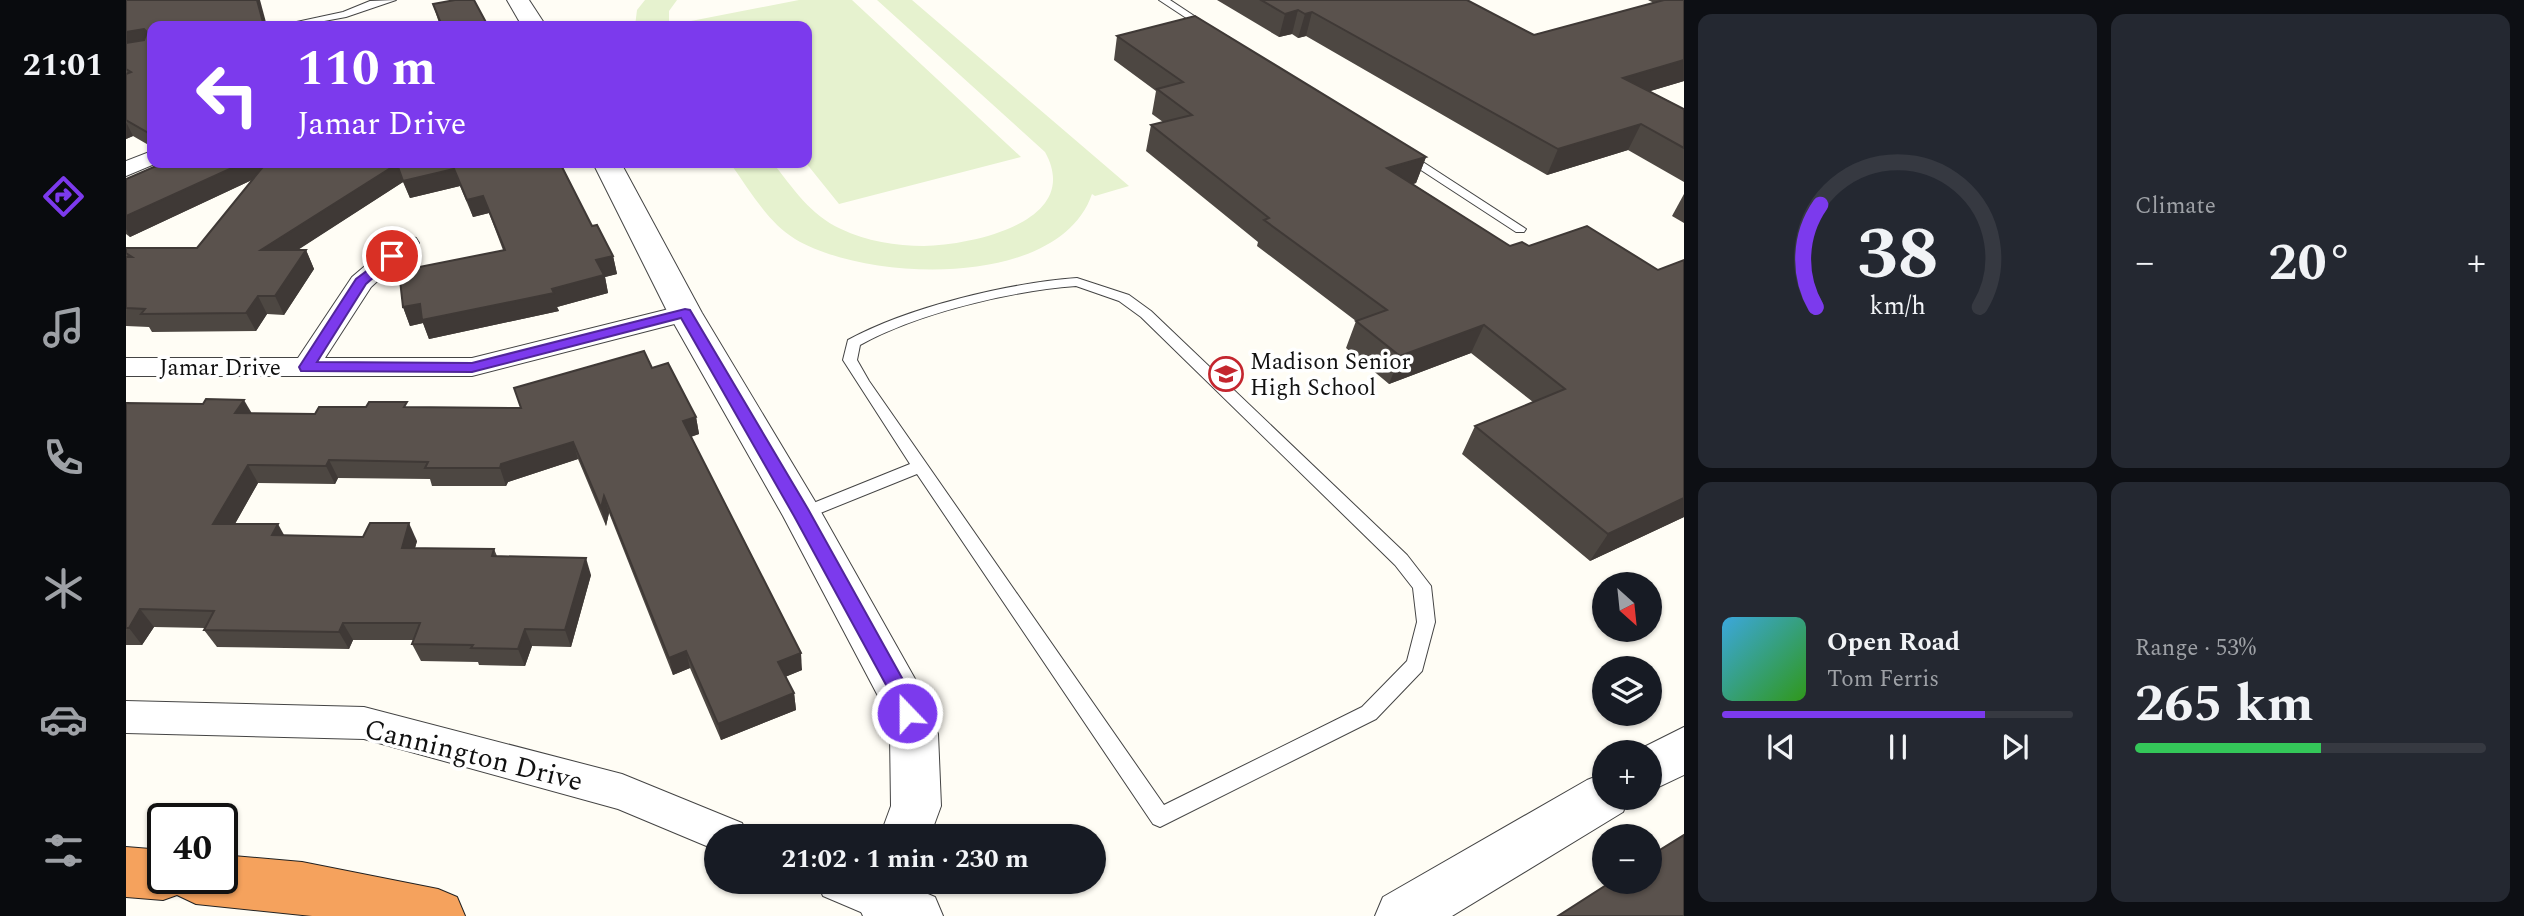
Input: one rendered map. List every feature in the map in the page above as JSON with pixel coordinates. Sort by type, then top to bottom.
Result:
[{"type":"highway","points":[[126,872],[147,874]]},
{"type":"highway","points":[[238,882],[302,888],[438,916]]},
{"type":"street","points":[[519,0],[531,21]]},
{"type":"street","points":[[126,169],[147,159]]},
{"type":"street","points":[[610,168],[685,313],[802,514],[900,693],[914,734],[916,806],[909,824]]},
{"type":"street","points":[[306,367],[361,282],[407,243]]},
{"type":"street","name":"Jamar Drive","points":[[126,367],[472,368],[685,313]]},
{"type":"street","name":"Cannington Drive","points":[[126,718],[364,723],[622,792],[704,826]]},
{"type":"street","points":[[1662,762],[1684,749]]},
{"type":"street","points":[[1402,916],[1592,804]]},
{"type":"lane","points":[[352,0],[356,11]]},
{"type":"lane","points":[[308,21],[391,0]]},
{"type":"lane","points":[[1164,0],[1220,36]]},
{"type":"lane","points":[[1392,147],[1520,229]]},
{"type":"lane","points":[[1077,282],[1125,298],[1146,314],[1401,560],[1422,586],[1426,622],[1415,665],[1369,713],[1160,817],[922,466],[863,383],[850,359],[853,343],[875,330],[1011,289],[1040,284],[1077,282]]},
{"type":"lane","points":[[802,514],[922,466]]},
{"type":"green space","points":[[645,0],[677,0],[669,11],[669,21],[636,21],[637,10]]},
{"type":"green space","points":[[799,0],[852,0],[1021,157],[839,204],[810,168],[812,21],[691,21]]},
{"type":"green space","points":[[877,0],[912,0],[1129,186],[1095,196],[1092,194],[1073,225],[1042,248],[1003,262],[958,269],[912,269],[867,264],[827,253],[795,239],[776,224],[734,168],[777,168],[820,216],[861,237],[903,245],[944,245],[993,234],[1017,225],[1036,212],[1049,196],[1053,176],[1045,152]]},
{"type":"building","points":[[126,0],[257,0],[263,21],[147,21],[147,32],[144,29],[126,32]]},
{"type":"building","points":[[474,0],[485,21],[440,21],[433,4]]},
{"type":"building","points":[[1261,0],[1467,0],[1534,35],[1664,0],[1684,0],[1684,60],[1623,78],[1684,109],[1684,148],[1641,124],[1558,149],[1312,12],[1305,14],[1298,10],[1285,14]]},
{"type":"building","points":[[1195,16],[1426,157],[1387,168],[1510,246],[1522,242],[1529,246],[1587,226],[1658,270],[1684,260],[1684,498],[1608,534],[1475,426],[1565,389],[1484,325],[1400,356],[1356,321],[1387,310],[1264,220],[1269,218],[1151,125],[1192,115],[1157,89],[1183,82],[1117,36]]},
{"type":"building","points":[[147,32],[147,132],[126,120],[126,74],[131,72],[126,69],[126,43],[144,40]]},
{"type":"building","points":[[151,168],[232,168],[126,216],[126,179]]},
{"type":"building","points":[[262,168],[391,168],[261,250],[306,250],[275,296],[258,296],[246,313],[141,314],[145,309],[126,308],[126,257],[132,257],[126,253],[126,248],[197,248]]},
{"type":"building","points":[[398,168],[563,168],[592,226],[597,225],[613,256],[596,260],[604,275],[552,289],[554,293],[422,320],[420,304],[403,307],[399,271],[505,250],[483,196],[467,200],[454,169],[403,181]]},
{"type":"building","points":[[644,351],[652,368],[668,363],[696,417],[683,421],[801,653],[778,662],[794,693],[718,724],[686,651],[669,658],[604,496],[601,508],[573,442],[501,464],[500,468],[425,468],[428,462],[329,460],[326,466],[248,465],[213,524],[278,524],[272,535],[363,537],[370,523],[409,523],[402,548],[494,549],[492,556],[586,558],[565,630],[525,629],[518,649],[412,644],[420,623],[343,623],[339,632],[204,630],[214,611],[140,609],[129,628],[126,628],[126,403],[203,404],[206,399],[244,400],[235,413],[315,414],[319,407],[366,407],[369,402],[407,402],[404,407],[521,408],[514,388]]},
{"type":"building","points":[[1684,835],[1684,916],[1558,916],[1592,894],[1662,894],[1662,849]]},
{"type":"place","name":"Madison Senior High School","points":[[1226,374]]},
{"type":"route","points":[[392,256],[361,282],[306,367],[472,368],[685,313],[802,514],[900,693],[907,713]]}]
